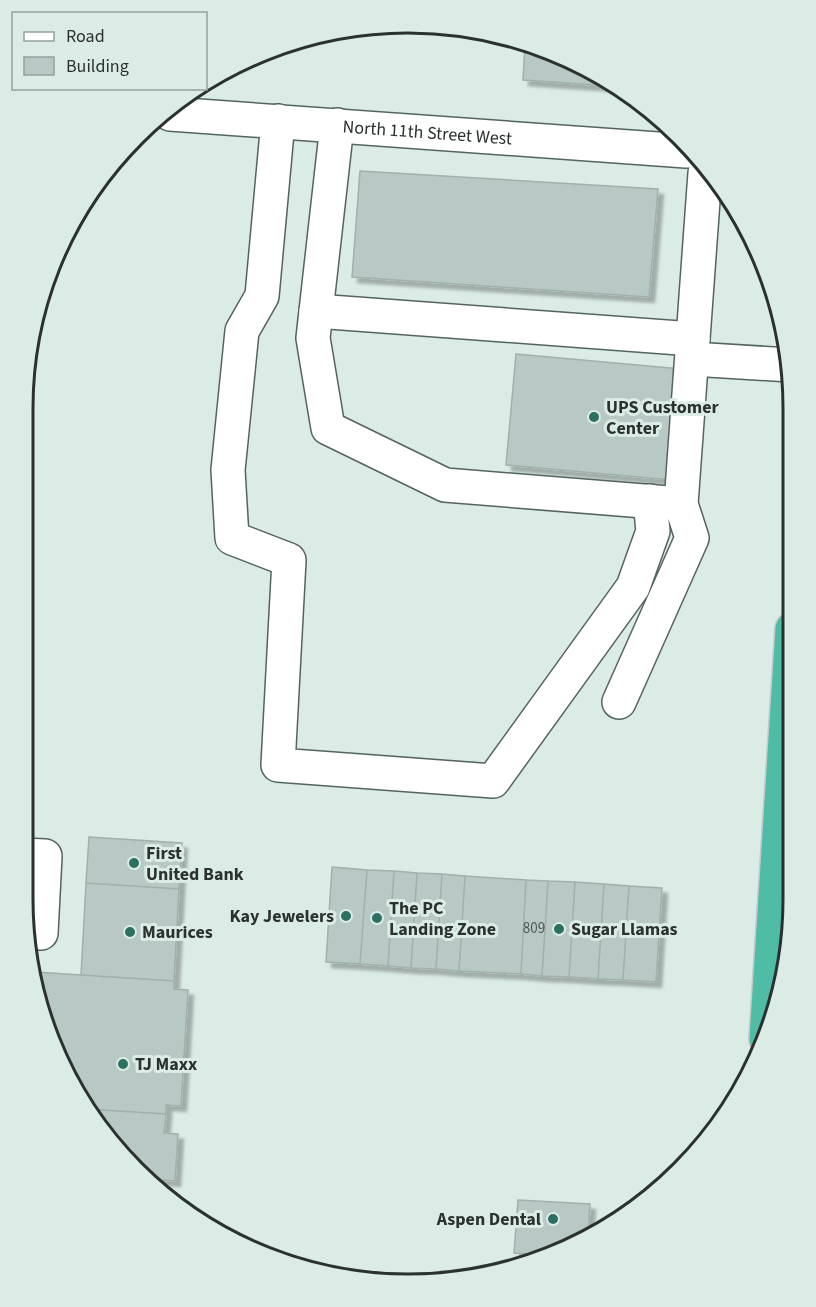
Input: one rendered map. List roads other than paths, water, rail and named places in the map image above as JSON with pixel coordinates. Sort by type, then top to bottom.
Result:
[{"type":"highway","points":[[768,1002],[783,771]]},
{"type":"street","name":"North 11th Street West","points":[[175,114],[680,151]]},
{"type":"street","points":[[278,121],[262,296],[242,331],[228,470],[232,538],[289,560],[278,765],[493,781],[633,587],[653,531],[666,503],[692,349],[705,178]]},
{"type":"street","points":[[337,125],[313,338],[328,428],[445,485],[666,503],[692,538],[619,702]]},
{"type":"street","points":[[316,311],[692,349],[780,363]]},
{"type":"street","points":[[33,855],[45,856],[41,933],[35,933]]},
{"type":"place","name":"UPS Customer Center","points":[[594,417]]},
{"type":"place","name":"First United Bank","points":[[134,863]]},
{"type":"place","name":"Kay Jewelers","points":[[346,916]]},
{"type":"place","name":"The PC Landing Zone","points":[[377,918]]},
{"type":"place","name":"Sugar Llamas","points":[[559,929]]},
{"type":"place","name":"Maurices","points":[[130,932]]},
{"type":"place","name":"TJ Maxx","points":[[123,1064]]},
{"type":"place","name":"Aspen Dental","points":[[553,1219]]}]
